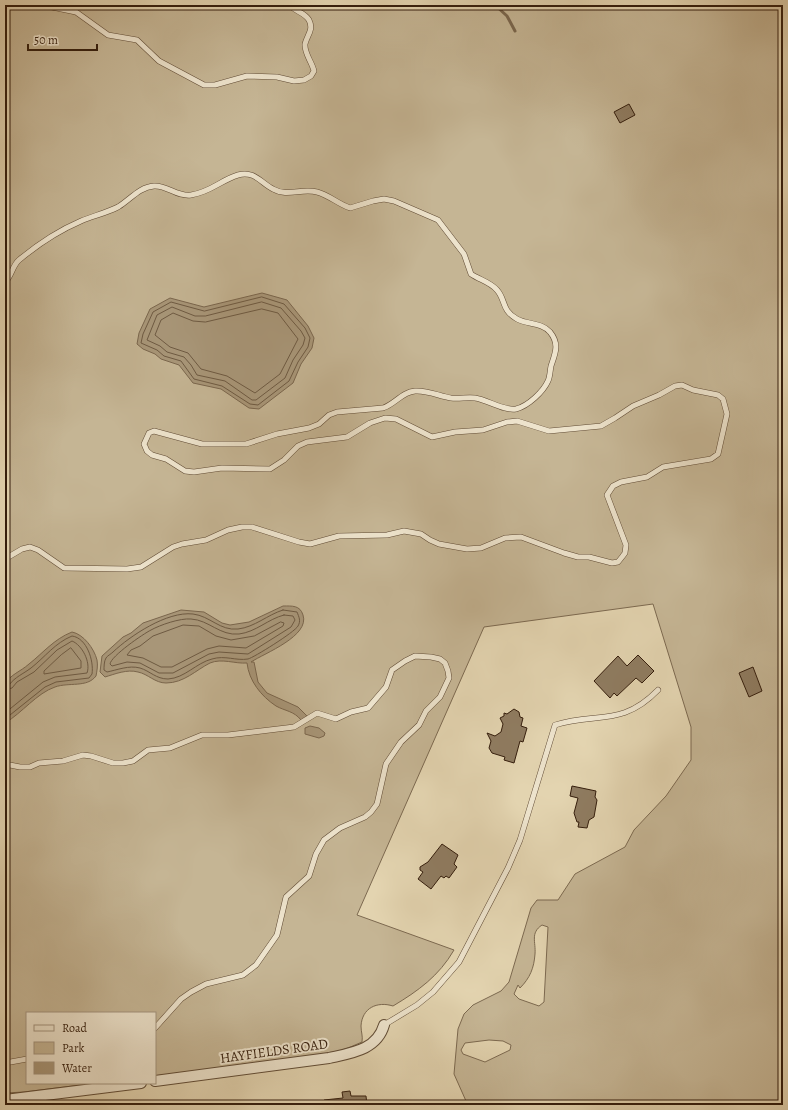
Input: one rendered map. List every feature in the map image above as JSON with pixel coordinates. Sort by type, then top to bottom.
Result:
[{"type":"street","name":"HAYFIELDS ROAD","points":[[156,1081],[329,1058],[350,1053],[372,1044],[378,1039],[384,1026]]},
{"type":"street","points":[[5,1100],[133,1084]]},
{"type":"lane","points":[[42,5],[76,12],[108,35],[137,40],[158,60],[191,80],[204,85],[215,85],[247,76],[277,77],[294,81],[304,80],[311,76],[314,70],[305,43],[312,28],[310,21],[307,17],[289,5]]},
{"type":"lane","points":[[5,282],[8,280],[14,265],[34,249],[66,228],[117,207],[146,187],[159,186],[186,196],[214,189],[238,175],[247,174],[255,176],[280,193],[317,192],[350,208],[373,200],[384,199],[433,217],[438,220],[464,254],[471,274],[491,284],[498,291],[503,305],[510,314],[519,320],[540,325],[550,332],[556,343],[557,351],[548,381],[539,394],[528,403],[517,409],[508,409],[474,398],[450,398],[415,391],[407,393],[391,405],[383,408],[337,412],[328,415],[319,424],[310,428],[277,434],[246,444],[202,444],[164,433],[154,431],[149,433],[144,444],[146,451],[152,455],[176,464],[185,471],[194,472],[222,468],[270,469],[284,460],[298,446],[307,442],[347,437],[370,423],[385,418],[396,419],[432,438],[455,432],[483,430],[507,422],[517,421],[549,431],[596,427],[616,418],[633,406],[659,395],[675,386],[682,386],[693,390],[718,395],[723,399],[727,414],[718,454],[711,458],[663,467],[647,477],[621,482],[609,489],[607,495],[626,545],[625,553],[618,562],[612,563],[589,557],[578,557],[521,538],[505,538],[482,548],[467,549],[439,544],[421,534],[404,531],[387,535],[339,536],[310,544],[252,527],[242,527],[228,530],[197,542],[182,544],[147,564],[134,568],[64,568],[38,550],[30,547],[22,549],[5,559]]},
{"type":"lane","points":[[5,764],[20,768],[30,767],[39,763],[63,761],[84,755],[113,763],[123,763],[133,760],[148,750],[170,748],[202,734],[228,735],[294,727],[317,713],[336,719],[351,712],[368,708],[386,687],[392,670],[405,660],[415,656],[423,656],[440,659],[445,664],[449,678],[445,689],[426,711],[419,725],[401,742],[386,764],[377,804],[365,817],[340,828],[324,840],[316,854],[309,876],[286,897],[277,935],[256,965],[243,975],[206,984],[181,999],[156,1027]]},
{"type":"lane","points":[[384,1026],[417,1005],[433,992],[459,962],[511,861],[520,840],[555,725],[569,720],[605,718],[629,712],[648,700],[658,690]]},
{"type":"lane","points":[[5,1063],[26,1059]]},
{"type":"green space","points":[[5,5],[783,5],[783,1105],[470,1105],[466,1101],[454,1074],[458,1029],[464,1014],[473,1005],[501,991],[509,982],[531,908],[537,900],[558,900],[575,874],[625,847],[634,830],[666,796],[691,760],[691,727],[653,604],[484,627],[357,915],[454,950],[442,968],[411,995],[393,1006],[381,1004],[367,1010],[361,1026],[362,1042],[329,1054],[156,1076],[156,1012],[26,1012],[26,1084],[89,1084],[5,1093]],"holes":[[[542,925],[548,927],[544,1002],[539,1006],[519,999],[514,994],[518,985],[520,988],[526,980],[534,964],[534,938],[536,931]],[[489,1040],[503,1041],[511,1045],[510,1050],[485,1062],[463,1054],[461,1050],[465,1043]]]},
{"type":"water","points":[[262,293],[287,300],[308,326],[314,338],[312,348],[301,364],[293,383],[259,409],[249,408],[221,389],[193,383],[179,365],[161,359],[137,344],[139,333],[150,309],[170,298],[204,307]]},
{"type":"water","points":[[283,606],[290,606],[300,609],[303,615],[303,623],[300,630],[285,643],[251,662],[254,662],[258,682],[267,693],[298,707],[307,716],[301,720],[292,713],[276,706],[265,698],[253,682],[247,663],[219,661],[210,663],[184,679],[166,683],[158,682],[142,673],[134,671],[121,672],[105,677],[100,672],[102,656],[123,637],[131,633],[143,623],[181,610],[204,612],[222,623],[230,625],[249,622]]},
{"type":"water","points":[[72,632],[76,633],[88,642],[96,655],[96,676],[88,682],[55,687],[48,690],[5,723],[5,684],[7,681],[13,675],[26,667],[54,642]]},
{"type":"water","points":[[310,726],[319,728],[325,733],[324,736],[319,738],[305,734],[305,728]]},
{"type":"building","points":[[629,104],[635,115],[620,123],[614,112]]},
{"type":"building","points":[[638,655],[654,671],[642,683],[636,678],[617,696],[614,693],[610,698],[594,681],[618,656],[627,666]]},
{"type":"building","points":[[753,667],[762,691],[749,697],[739,673]]},
{"type":"building","points":[[514,709],[519,712],[520,717],[523,718],[521,726],[527,728],[523,742],[520,741],[514,763],[504,760],[505,757],[492,753],[489,748],[491,741],[487,733],[495,736],[501,732],[503,724],[500,718],[504,716],[504,713],[507,714]]},
{"type":"building","points":[[572,786],[596,791],[595,797],[597,800],[594,817],[589,820],[587,828],[578,827],[579,822],[577,822],[574,813],[578,798],[570,796]]},
{"type":"building","points":[[442,844],[458,855],[454,864],[457,867],[449,878],[446,876],[444,878],[441,876],[431,889],[418,879],[423,872],[420,870],[420,867],[428,862]]},
{"type":"building","points":[[350,1091],[351,1096],[366,1096],[367,1105],[324,1105],[324,1100],[343,1098],[342,1092]]},
{"type":"waterway","points":[[495,5],[507,16],[515,31]]}]
